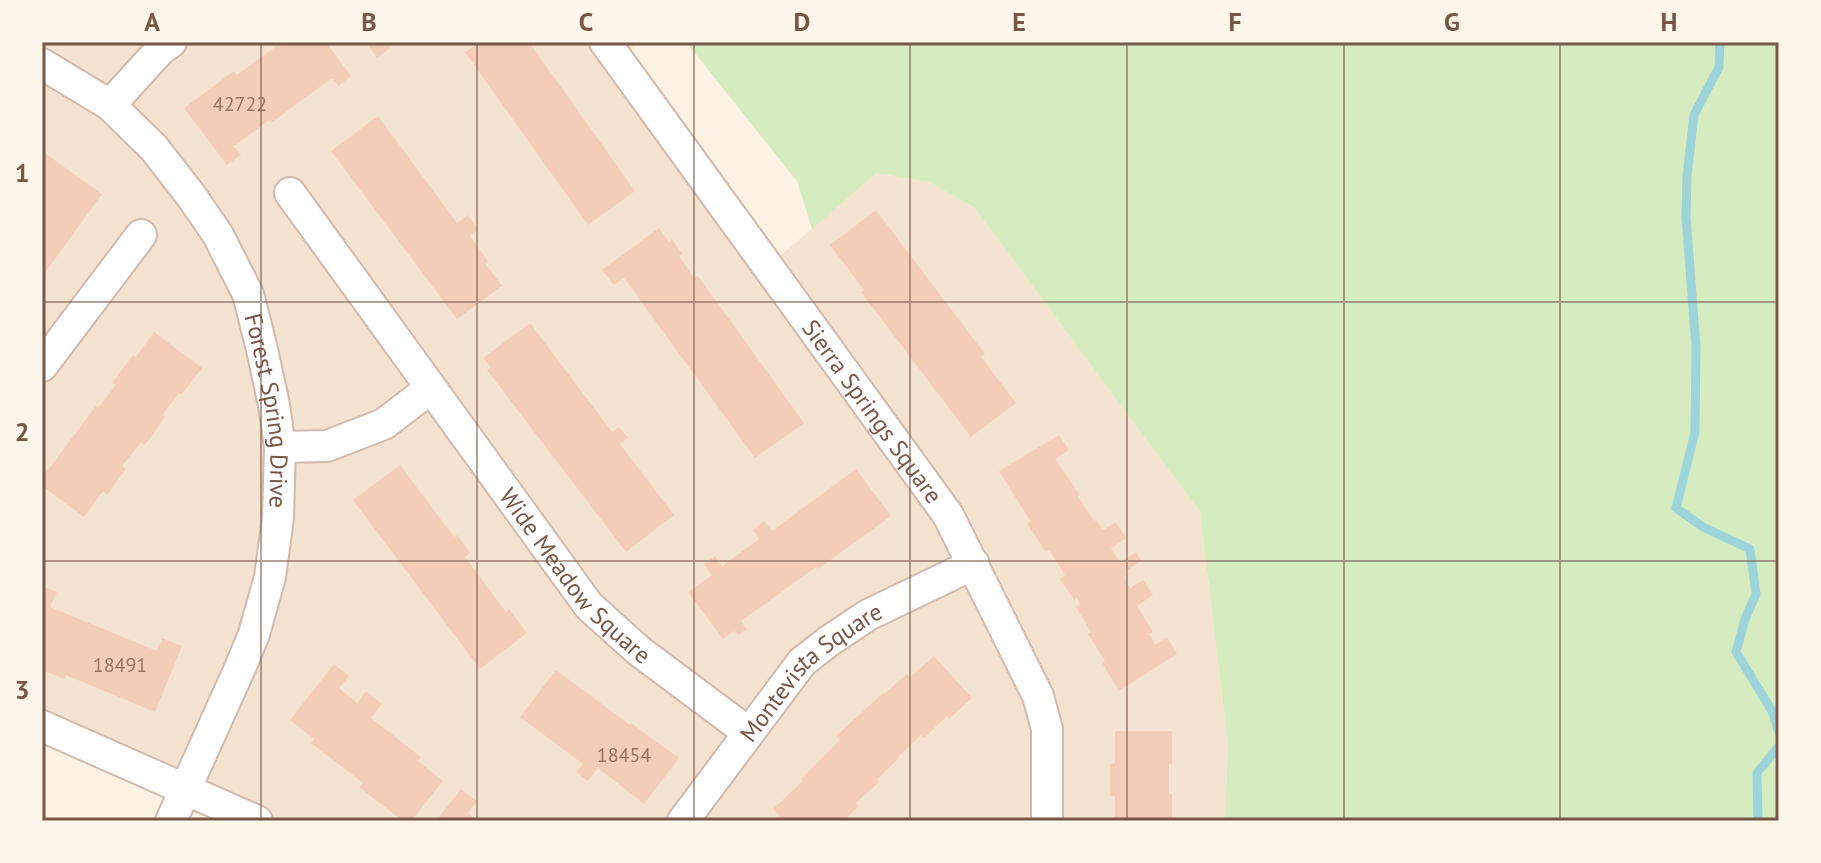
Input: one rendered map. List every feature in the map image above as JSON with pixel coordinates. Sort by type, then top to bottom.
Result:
[{"type":"street","points":[[110,105],[171,42]]},
{"type":"street","name":"Sierra Springs Square","points":[[605,42],[948,515],[1038,696],[1047,729],[1047,821]]},
{"type":"street","name":"Forest Spring Drive","points":[[42,64],[110,105],[154,148],[218,235],[248,294],[274,405],[280,447],[278,518],[270,577],[254,634],[171,821]]},
{"type":"street","name":"Wide Meadow Square","points":[[290,193],[589,606],[639,651],[749,733]]},
{"type":"street","points":[[42,366],[141,235]]},
{"type":"street","points":[[280,447],[327,446],[384,424],[431,388]]},
{"type":"street","name":"Montevista Square","points":[[683,821],[802,662],[868,615],[974,564]]},
{"type":"street","points":[[42,726],[257,821]]},
{"type":"shaded area","points":[[42,42],[638,42],[618,59],[765,269],[876,173],[929,182],[974,207],[1200,512],[1228,744],[1225,821],[257,821],[42,725]]},
{"type":"green space","points":[[686,42],[1779,42],[1779,821],[1225,821],[1228,744],[1200,512],[974,207],[929,182],[876,173],[812,229],[797,181]]},
{"type":"building","points":[[282,42],[326,42],[351,76],[338,86],[332,78],[271,123],[269,120],[234,146],[241,155],[227,165],[184,108],[234,71],[237,75]]},
{"type":"building","points":[[366,42],[385,42],[390,48],[377,58]]},
{"type":"building","points":[[480,42],[529,42],[635,191],[588,225],[465,52]]},
{"type":"building","points":[[378,116],[457,223],[468,215],[478,229],[470,236],[502,286],[457,319],[331,151]]},
{"type":"building","points":[[42,151],[102,194],[42,277],[43,177]]},
{"type":"building","points":[[876,210],[985,354],[981,357],[1016,403],[971,437],[861,292],[864,290],[830,245]]},
{"type":"building","points":[[659,228],[669,242],[672,239],[694,278],[698,276],[804,423],[755,458],[624,278],[614,285],[602,270]]},
{"type":"building","points":[[530,323],[612,432],[619,427],[628,438],[620,444],[674,515],[626,552],[487,370],[491,367],[483,358]]},
{"type":"building","points":[[154,332],[202,368],[162,415],[165,417],[145,445],[141,442],[122,466],[126,469],[107,495],[103,491],[84,517],[42,486],[42,478],[96,406],[98,408],[116,385],[112,383],[133,355],[136,357]]},
{"type":"building","points":[[1059,435],[1069,450],[1055,459],[1094,521],[1103,530],[1116,522],[1126,538],[1111,548],[1120,562],[1136,552],[1141,561],[1126,571],[1128,575],[1124,577],[1130,588],[1143,580],[1153,595],[1137,606],[1153,632],[1149,634],[1155,645],[1167,637],[1177,654],[1119,691],[1088,634],[1091,632],[1076,607],[1080,604],[1077,598],[1074,600],[1060,579],[1065,575],[1027,523],[1031,522],[999,471]]},
{"type":"building","points":[[400,465],[454,537],[457,535],[470,553],[465,557],[506,612],[509,609],[527,633],[480,669],[353,500]]},
{"type":"building","points":[[856,469],[891,516],[741,621],[747,629],[738,635],[734,631],[723,639],[688,592],[712,575],[704,564],[715,556],[722,566],[759,539],[753,530],[764,521],[772,531]]},
{"type":"building","points":[[42,586],[57,592],[50,607],[157,651],[162,638],[182,646],[155,712],[66,675],[64,679],[42,670]]},
{"type":"building","points":[[934,656],[972,698],[924,738],[921,735],[877,779],[879,782],[856,803],[859,806],[843,821],[784,821],[773,809],[840,740],[836,736],[883,693],[907,674],[910,677]]},
{"type":"building","points":[[334,664],[349,676],[339,688],[357,703],[366,691],[382,704],[371,718],[421,757],[418,761],[443,781],[411,821],[403,821],[359,787],[363,783],[311,743],[314,739],[290,720]]},
{"type":"building","points":[[556,670],[679,758],[644,804],[598,768],[588,781],[576,772],[583,764],[520,717]]},
{"type":"building","points":[[1115,731],[1172,731],[1169,794],[1172,794],[1172,821],[1115,821],[1115,796],[1110,796],[1110,764],[1115,763]]},
{"type":"building","points":[[461,789],[477,801],[468,813],[479,821],[436,821]]},
{"type":"waterway","points":[[1720,42],[1719,67],[1694,115],[1687,176],[1686,217],[1696,347],[1695,432],[1676,508],[1703,527],[1750,549],[1756,594],[1736,652],[1772,711],[1779,733]]},
{"type":"waterway","points":[[1758,821],[1757,773],[1779,746]]}]
